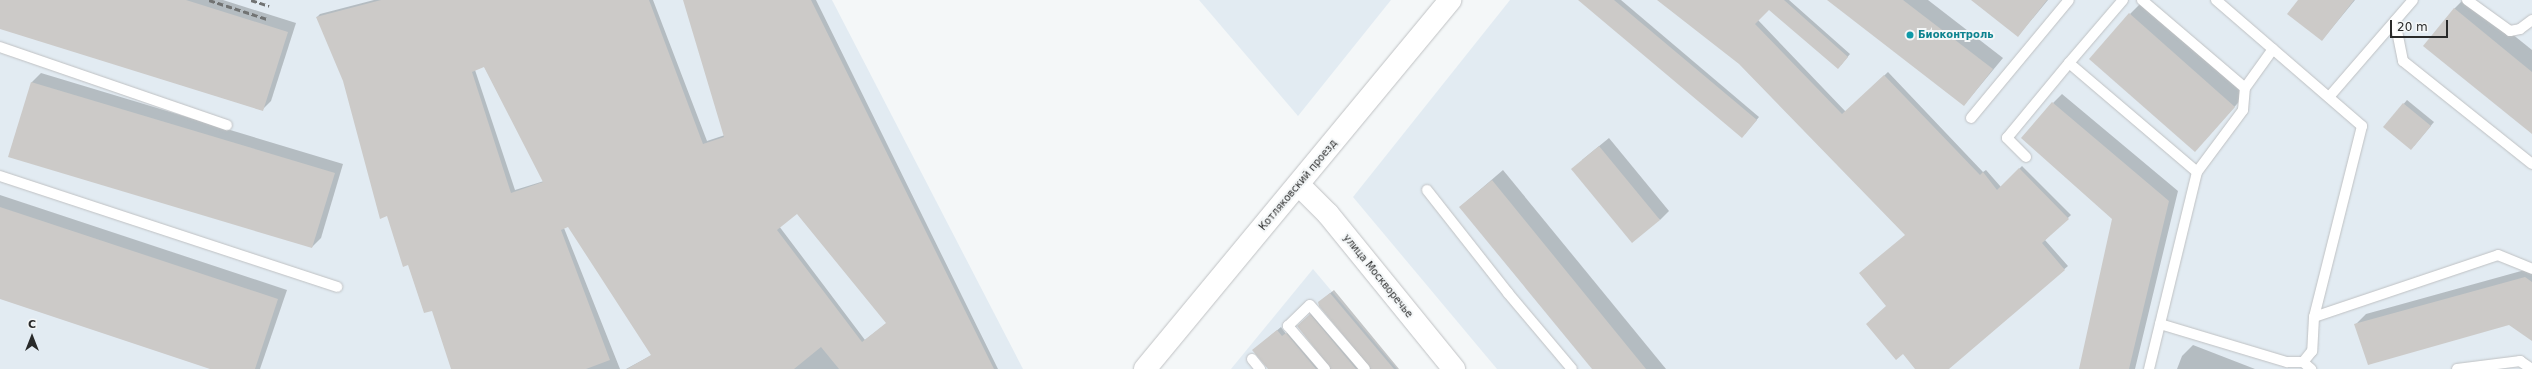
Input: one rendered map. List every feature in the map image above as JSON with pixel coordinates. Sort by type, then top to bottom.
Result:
[{"type":"main road","name":"Котляковский проезд","points":[[1145,369],[1299,185],[1450,0]]},
{"type":"main road","name":"улица Москворечье","points":[[1299,185],[1328,214],[1454,369]]},
{"type":"lane","points":[[1971,118],[2069,0]]},
{"type":"lane","points":[[2026,157],[2007,138],[2123,0]]},
{"type":"lane","points":[[2142,0],[2245,88]]},
{"type":"lane","points":[[2216,0],[2362,126],[2314,317],[2312,351],[2302,362]]},
{"type":"lane","points":[[2329,97],[2413,0]]},
{"type":"lane","points":[[2467,0],[2510,31],[2520,29],[2532,20]]},
{"type":"lane","points":[[2395,21],[2403,61],[2532,164]]},
{"type":"lane","points":[[0,47],[227,125]]},
{"type":"lane","points":[[2149,369],[2197,172],[2243,110],[2245,88],[2272,49]]},
{"type":"lane","points":[[2069,63],[2197,172]]},
{"type":"lane","points":[[0,176],[337,288]]},
{"type":"lane","points":[[1427,190],[1572,369]]},
{"type":"lane","points":[[2314,317],[2498,255],[2532,268]]},
{"type":"lane","points":[[1325,369],[1288,326],[1310,305],[1365,369]]},
{"type":"lane","points":[[2160,324],[2287,362],[2302,362],[2311,369]]},
{"type":"lane","points":[[1252,359],[1260,369]]},
{"type":"lane","points":[[2457,369],[2520,361],[2532,369]]},
{"type":"shaded area","points":[[0,0],[832,0],[1023,369],[0,369]]},
{"type":"shaded area","points":[[1199,0],[1391,0],[1298,116]]},
{"type":"shaded area","points":[[1510,0],[2532,0],[2532,369],[1497,369],[1353,197]]},
{"type":"shaded area","points":[[1313,269],[1397,369],[1231,369]]},
{"type":"building","points":[[0,0],[186,0],[288,32],[263,111],[0,29]]},
{"type":"building","points":[[381,0],[649,0],[703,144],[724,137],[683,0],[811,0],[994,369],[839,369],[821,347],[794,369],[627,369],[651,355],[568,227],[561,230],[610,360],[586,369],[451,369],[432,311],[424,313],[408,265],[403,267],[387,216],[380,219],[343,81],[316,17]],"holes":[[[484,67],[543,182],[511,193],[472,72]],[[797,214],[886,323],[862,342],[777,230]]]},
{"type":"building","points":[[1578,0],[1614,0],[1757,120],[1742,138]]},
{"type":"building","points":[[1657,0],[1784,0],[1848,57],[1838,69],[1769,10],[1755,24],[1842,114],[1884,75],[1980,175],[1983,172],[1997,190],[2019,168],[2069,219],[2042,243],[2065,270],[1949,369],[1915,369],[1903,354],[1896,360],[1866,324],[1886,306],[1859,273],[1905,235],[1739,64]]},
{"type":"building","name":"Биоконтроль","points":[[1827,0],[1903,0],[1993,69],[1964,106]]},
{"type":"building","name":"Биоконтроль","points":[[1971,0],[2047,0],[2018,37]]},
{"type":"building","points":[[2298,0],[2354,0],[2322,41],[2287,14]]},
{"type":"building","points":[[2454,8],[2532,72],[2532,134],[2423,46]]},
{"type":"building","points":[[2129,13],[2235,107],[2195,152],[2089,59]]},
{"type":"building","points":[[31,82],[335,173],[312,248],[8,157]]},
{"type":"building","points":[[2052,102],[2169,201],[2129,369],[2079,369],[2112,219],[2021,138]]},
{"type":"building","points":[[2403,103],[2431,126],[2411,150],[2383,127]]},
{"type":"building","points":[[1599,146],[1660,220],[1632,243],[1571,169]]},
{"type":"building","points":[[1492,180],[1646,369],[1592,369],[1459,207]]},
{"type":"building","points":[[0,207],[278,299],[255,369],[210,369],[0,299]]},
{"type":"building","points":[[2525,277],[2532,282],[2532,341],[2509,325],[2368,365],[2354,324]]},
{"type":"building","points":[[1330,293],[1394,369],[1371,369],[1319,306],[1318,302]]},
{"type":"building","points":[[1310,314],[1356,369],[1331,369],[1297,326]]},
{"type":"building","points":[[1277,330],[1282,336],[1286,333],[1316,369],[1268,369],[1252,350]]},
{"type":"railway","points":[[209,0],[267,19]]},
{"type":"railway","points":[[251,0],[269,6]]},
{"type":"place","name":"Биоконтроль","points":[[1910,35]]}]
